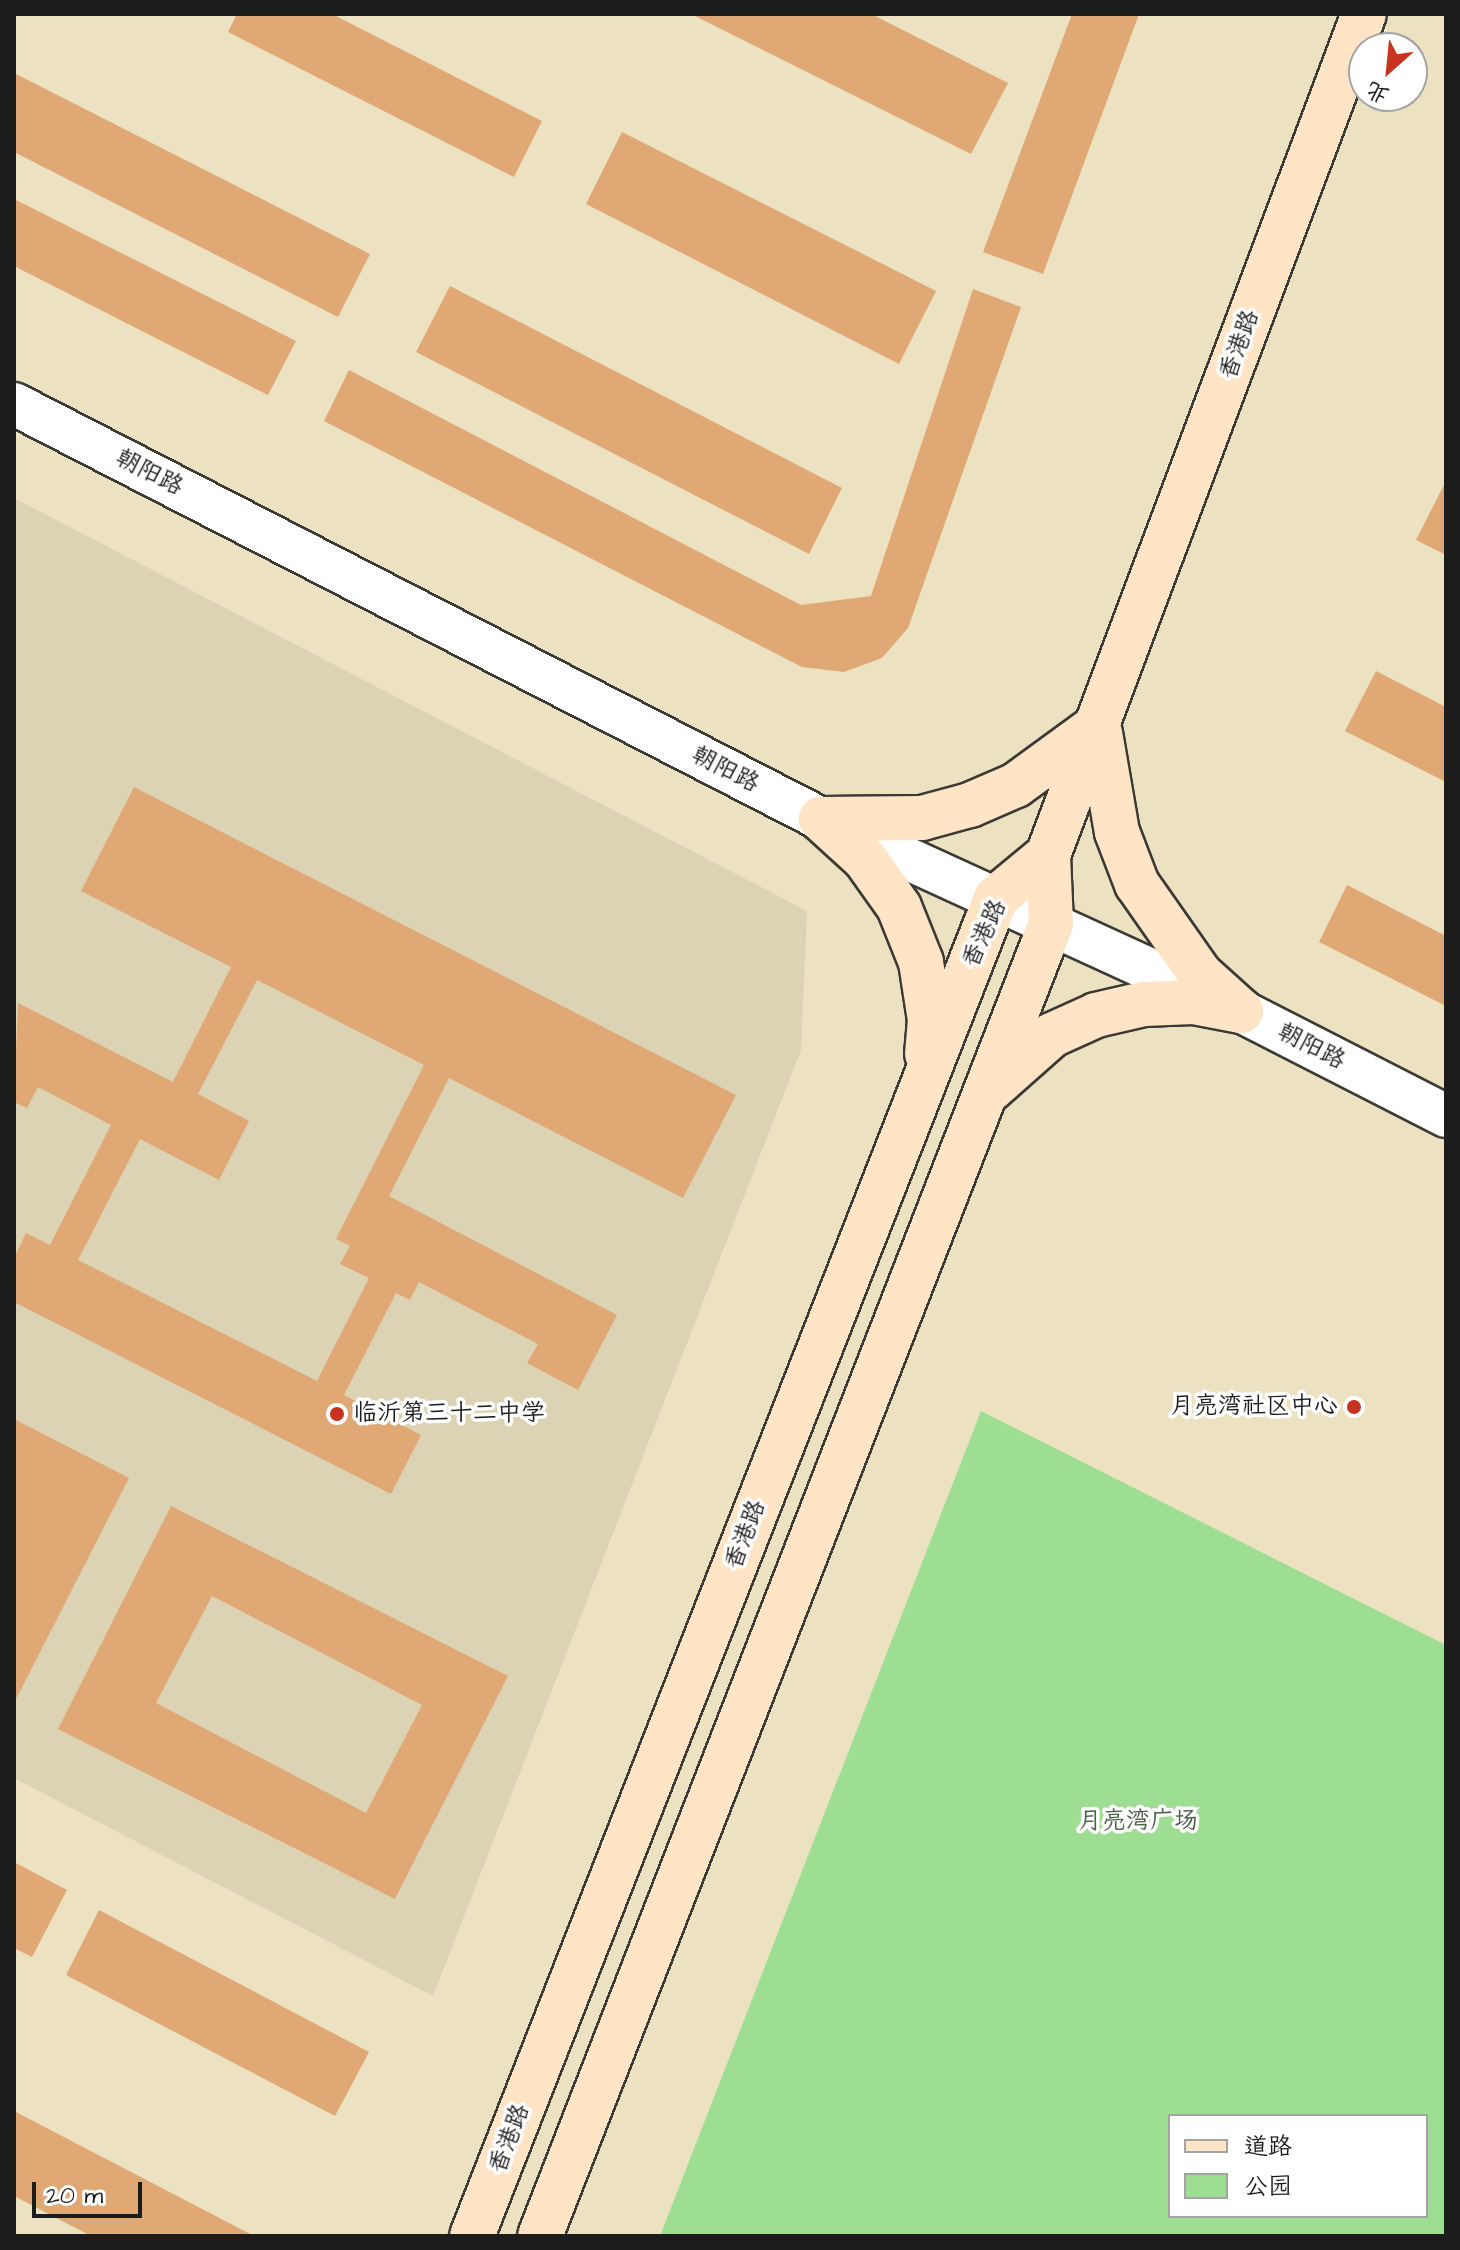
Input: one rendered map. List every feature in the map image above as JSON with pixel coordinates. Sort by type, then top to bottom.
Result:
[{"type":"main road","name":"香港路","points":[[540,2236],[1051,924],[1048,855],[1364,14]]},
{"type":"main road","points":[[821,819],[897,820],[970,805],[1016,785],[1099,724]]},
{"type":"main road","points":[[1099,724],[1103,779],[1137,884],[1200,974],[1241,1011]]},
{"type":"main road","points":[[821,819],[865,859],[899,907],[921,962],[930,1020],[925,1078]]},
{"type":"main road","name":"香港路","points":[[472,2236],[996,898],[1048,855]]},
{"type":"main road","points":[[980,1100],[1013,1064],[1052,1035],[1096,1015],[1144,1004],[1193,1002],[1241,1011]]},
{"type":"street","name":"朝阳路","points":[[14,404],[821,819],[1241,1011],[1446,1116]]},
{"type":"shaded area","name":"临沂第三十二中学","points":[[14,498],[807,911],[801,1050],[433,1996],[14,1778]]},
{"type":"green space","name":"月亮湾广场","points":[[981,1411],[1446,1645],[1446,2236],[660,2236]]},
{"type":"building","points":[[237,14],[332,14],[542,121],[514,177],[228,32]]},
{"type":"building","points":[[691,14],[871,14],[1008,83],[971,154]]},
{"type":"building","points":[[1072,14],[1139,14],[1043,274],[983,252]]},
{"type":"building","points":[[14,73],[370,254],[338,317],[14,152]]},
{"type":"building","points":[[622,132],[936,291],[899,364],[586,204]]},
{"type":"building","points":[[14,199],[296,341],[268,395],[14,266]]},
{"type":"building","points":[[450,286],[842,488],[809,554],[416,352]]},
{"type":"building","points":[[973,289],[1021,307],[908,628],[882,658],[844,672],[802,667],[324,421],[349,370],[801,605],[871,596]]},
{"type":"building","points":[[1446,481],[1446,555],[1416,540]]},
{"type":"building","points":[[1376,671],[1446,707],[1446,782],[1345,731]]},
{"type":"building","points":[[134,787],[736,1095],[683,1198],[449,1078],[389,1196],[617,1315],[578,1390],[527,1363],[538,1344],[419,1282],[410,1300],[396,1293],[344,1395],[421,1435],[391,1494],[14,1302],[14,1258],[26,1233],[50,1245],[111,1125],[38,1087],[27,1108],[14,1102],[18,1003],[173,1082],[231,967],[81,891]],"holes":[[[257,980],[424,1065],[336,1239],[350,1246],[340,1264],[369,1278],[317,1381],[78,1260],[140,1139],[219,1180],[249,1121],[198,1094]]]},
{"type":"building","points":[[1347,885],[1446,936],[1446,1006],[1319,942]]},
{"type":"building","points":[[14,1419],[129,1478],[14,1703]]},
{"type":"building","points":[[171,1506],[508,1676],[395,1899],[58,1729]],"holes":[[[212,1596],[422,1705],[366,1813],[156,1703]]]},
{"type":"building","points":[[14,1862],[67,1890],[32,1957],[14,1948]]},
{"type":"building","points":[[99,1910],[369,2052],[335,2116],[66,1975]]},
{"type":"building","points":[[14,2111],[254,2236],[91,2236],[14,2196]]},
{"type":"place","name":"月亮湾社区中心","points":[[1354,1407]]},
{"type":"place","name":"临沂第三十二中学","points":[[337,1414]]}]
